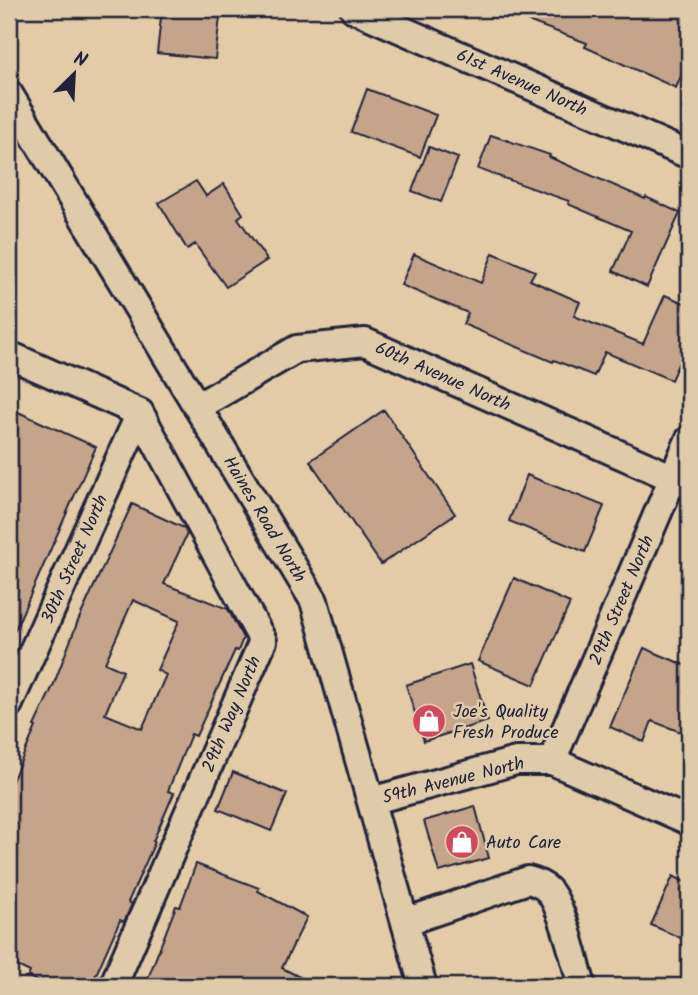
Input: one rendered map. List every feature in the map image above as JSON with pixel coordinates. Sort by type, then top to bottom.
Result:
[{"type":"street","name":"61st Avenue North","points":[[354,9],[689,155]]},
{"type":"street","name":"Haines Road North","points":[[9,94],[314,601],[423,986]]},
{"type":"street","name":"60th Avenue North","points":[[197,407],[297,349],[365,342],[681,481]]},
{"type":"street","points":[[9,355],[140,413]]},
{"type":"street","name":"30th Street North","points":[[9,704],[140,413]]},
{"type":"street","name":"29th Way North","points":[[113,986],[263,641],[140,413]]},
{"type":"street","name":"29th Street North","points":[[552,761],[681,481],[689,440]]},
{"type":"street","name":"59th Avenue North","points":[[371,800],[516,761],[552,761],[689,821]]},
{"type":"street","points":[[405,922],[528,880],[537,882],[549,892],[562,917],[582,986]]},
{"type":"building","points":[[162,9],[221,9],[215,59],[157,53]]},
{"type":"building","points":[[501,9],[689,9],[689,58],[676,88],[585,47],[587,43]]},
{"type":"building","points":[[367,89],[436,115],[420,157],[351,132]]},
{"type":"building","points":[[491,135],[550,155],[549,157],[680,213],[647,287],[613,271],[631,231],[568,204],[569,201],[478,169]]},
{"type":"building","points":[[429,147],[458,158],[441,202],[412,191]]},
{"type":"building","points":[[196,181],[206,196],[224,184],[243,214],[238,218],[267,260],[226,287],[195,244],[187,249],[159,203]]},
{"type":"building","points":[[493,253],[535,271],[530,280],[580,302],[574,316],[643,344],[665,295],[689,305],[689,367],[679,362],[671,380],[605,352],[594,376],[554,360],[553,362],[463,324],[468,313],[401,285],[414,254],[481,283]]},
{"type":"building","points":[[9,408],[96,447],[9,643]]},
{"type":"building","points":[[384,410],[455,514],[381,564],[310,461]]},
{"type":"building","points":[[527,475],[604,506],[585,552],[509,521]]},
{"type":"building","points":[[132,504],[184,528],[187,534],[164,584],[228,609],[243,638],[196,736],[191,734],[168,791],[174,793],[128,902],[132,904],[124,922],[120,920],[91,986],[49,986],[28,977],[30,972],[9,962],[9,788],[78,621]],"holes":[[[133,600],[179,621],[157,670],[166,675],[142,729],[105,714],[123,671],[105,663]]]},
{"type":"building","points":[[514,578],[570,603],[534,685],[478,661]]},
{"type":"building","points":[[644,648],[689,667],[689,735],[652,721],[644,742],[610,727]]},
{"type":"building","points":[[470,664],[488,721],[424,741],[406,685]]},
{"type":"building","points":[[233,772],[287,794],[271,831],[218,809]]},
{"type":"building","points":[[475,806],[489,858],[439,872],[424,821]]},
{"type":"building","points":[[196,864],[259,888],[258,891],[307,917],[282,968],[317,986],[145,986],[176,906],[180,907]]},
{"type":"building","points":[[673,876],[689,884],[689,926],[683,939],[651,925]]},
{"type":"place","name":"Joe's Quality Fresh Produce","points":[[429,721]]},
{"type":"place","name":"Auto Care","points":[[462,842]]}]
